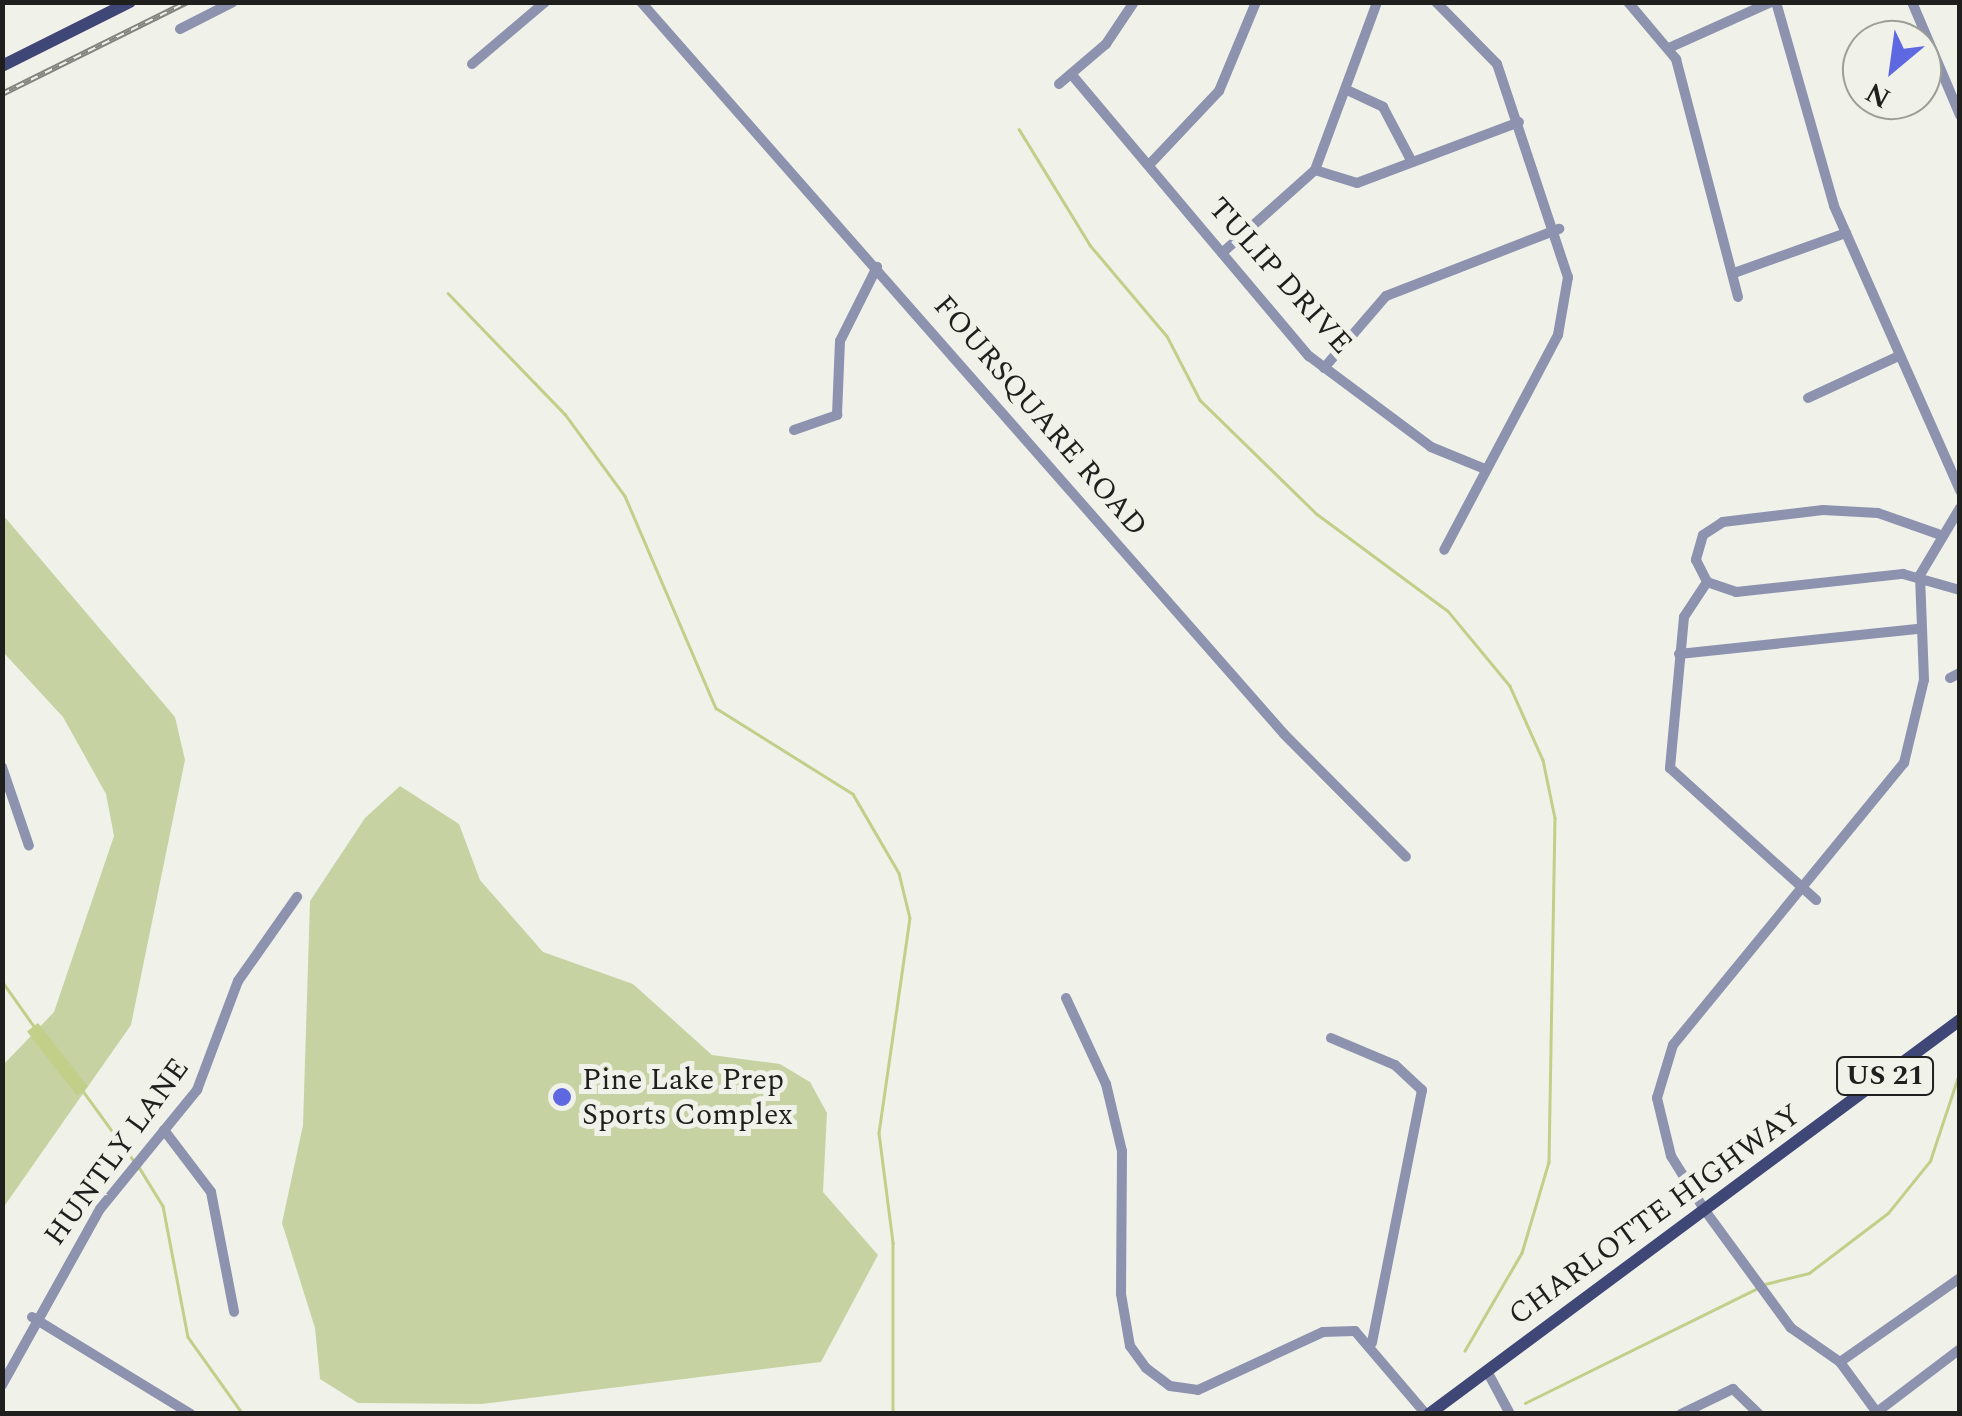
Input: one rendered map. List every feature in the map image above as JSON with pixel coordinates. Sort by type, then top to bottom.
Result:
[{"type":"main road","points":[[2,66],[130,2]]},
{"type":"main road","name":"CHARLOTTE HIGHWAY","points":[[1427,1414],[1960,1020]]},
{"type":"street","points":[[180,29],[233,2]]},
{"type":"street","points":[[472,64],[545,2]]},
{"type":"street","name":"FOURSQUARE ROAD","points":[[641,2],[1284,734],[1406,857]]},
{"type":"street","points":[[1059,84],[1072,75],[1134,2]]},
{"type":"street","points":[[1149,166],[1219,92],[1256,2]]},
{"type":"street","points":[[1222,253],[1315,170],[1377,2]]},
{"type":"street","points":[[1436,2],[1483,42],[1519,122],[1559,229],[1568,277],[1558,335],[1485,468],[1474,508],[1444,550]]},
{"type":"street","points":[[1628,2],[1670,47],[1738,297]]},
{"type":"street","points":[[1670,47],[1773,2],[1846,233],[1960,491]]},
{"type":"street","points":[[1912,2],[1960,115]]},
{"type":"street","name":"TULIP DRIVE","points":[[1072,75],[1324,368],[1431,448],[1485,468]]},
{"type":"street","points":[[1347,90],[1383,107],[1412,162]]},
{"type":"street","points":[[1315,170],[1357,183],[1519,122]]},
{"type":"street","points":[[1324,368],[1386,296],[1559,229]]},
{"type":"street","points":[[1734,273],[1846,233]]},
{"type":"street","points":[[794,430],[837,415],[840,341],[877,268]]},
{"type":"street","points":[[1808,398],[1898,356]]},
{"type":"street","points":[[1960,508],[1938,534],[1920,575],[1917,629],[1924,680],[1904,762],[1805,890],[1673,1045],[1661,1074],[1662,1132],[1704,1208],[1768,1296],[1812,1348],[1840,1362],[1878,1413],[1960,1349]]},
{"type":"street","points":[[1707,582],[1696,548],[1723,522],[1851,510],[1938,534]]},
{"type":"street","points":[[1707,582],[1736,592],[1920,575],[1960,590]]},
{"type":"street","points":[[1707,582],[1684,617],[1670,768],[1816,900]]},
{"type":"street","points":[[1679,654],[1917,629]]},
{"type":"street","points":[[2,768],[29,846]]},
{"type":"street","name":"HUNTLY LANE","points":[[2,1385],[32,1317],[114,1188],[210,1068],[256,946],[297,897]]},
{"type":"street","points":[[1066,998],[1106,1084],[1122,1151],[1121,1294],[1130,1346],[1146,1368],[1170,1386],[1198,1390],[1324,1332],[1355,1331],[1372,1343],[1427,1414]]},
{"type":"street","points":[[1332,1038],[1394,1065],[1422,1090],[1372,1343]]},
{"type":"street","points":[[164,1130],[211,1192],[234,1312]]},
{"type":"street","points":[[1840,1362],[1960,1278]]},
{"type":"street","points":[[32,1317],[191,1414]]},
{"type":"street","points":[[1487,1370],[1510,1414]]},
{"type":"street","points":[[1681,1414],[1699,1409],[1732,1389],[1759,1414]]},
{"type":"shaded area","points":[[3,515],[175,717],[185,760],[131,1025],[3,1208],[3,1065],[54,1012],[114,836],[106,794],[63,717],[3,652]]},
{"type":"shaded area","name":"Pine Lake Prep Sports Complex","points":[[400,786],[459,824],[480,880],[543,952],[633,984],[712,1055],[780,1064],[810,1082],[827,1113],[823,1192],[878,1255],[821,1362],[482,1404],[358,1403],[320,1379],[315,1328],[282,1223],[303,1125],[310,901],[365,818]]},
{"type":"shaded area","points":[[38,1023],[88,1087],[77,1095],[27,1032]]},
{"type":"waterway","points":[[1019,129],[1090,245],[1167,336],[1200,400],[1317,514],[1448,611],[1510,686],[1543,760],[1555,818],[1549,1162],[1522,1253],[1465,1351]]},
{"type":"waterway","points":[[448,293],[565,414],[625,496],[716,708],[853,794],[899,873],[910,918],[879,1133],[893,1243],[893,1414]]},
{"type":"waterway","points":[[2,981],[36,1029]]},
{"type":"waterway","points":[[1958,1011],[1960,996]]},
{"type":"waterway","points":[[1765,1284],[1809,1273],[1888,1213],[1930,1161],[1960,1071]]},
{"type":"waterway","points":[[83,1091],[134,1161]]},
{"type":"waterway","points":[[139,1167],[163,1206],[188,1337],[243,1414]]},
{"type":"waterway","points":[[1525,1403],[1758,1288]]},
{"type":"railway","points":[[2,94],[187,2]]},
{"type":"place","name":"Pine Lake Prep Sports Complex","points":[[562,1097]]}]
